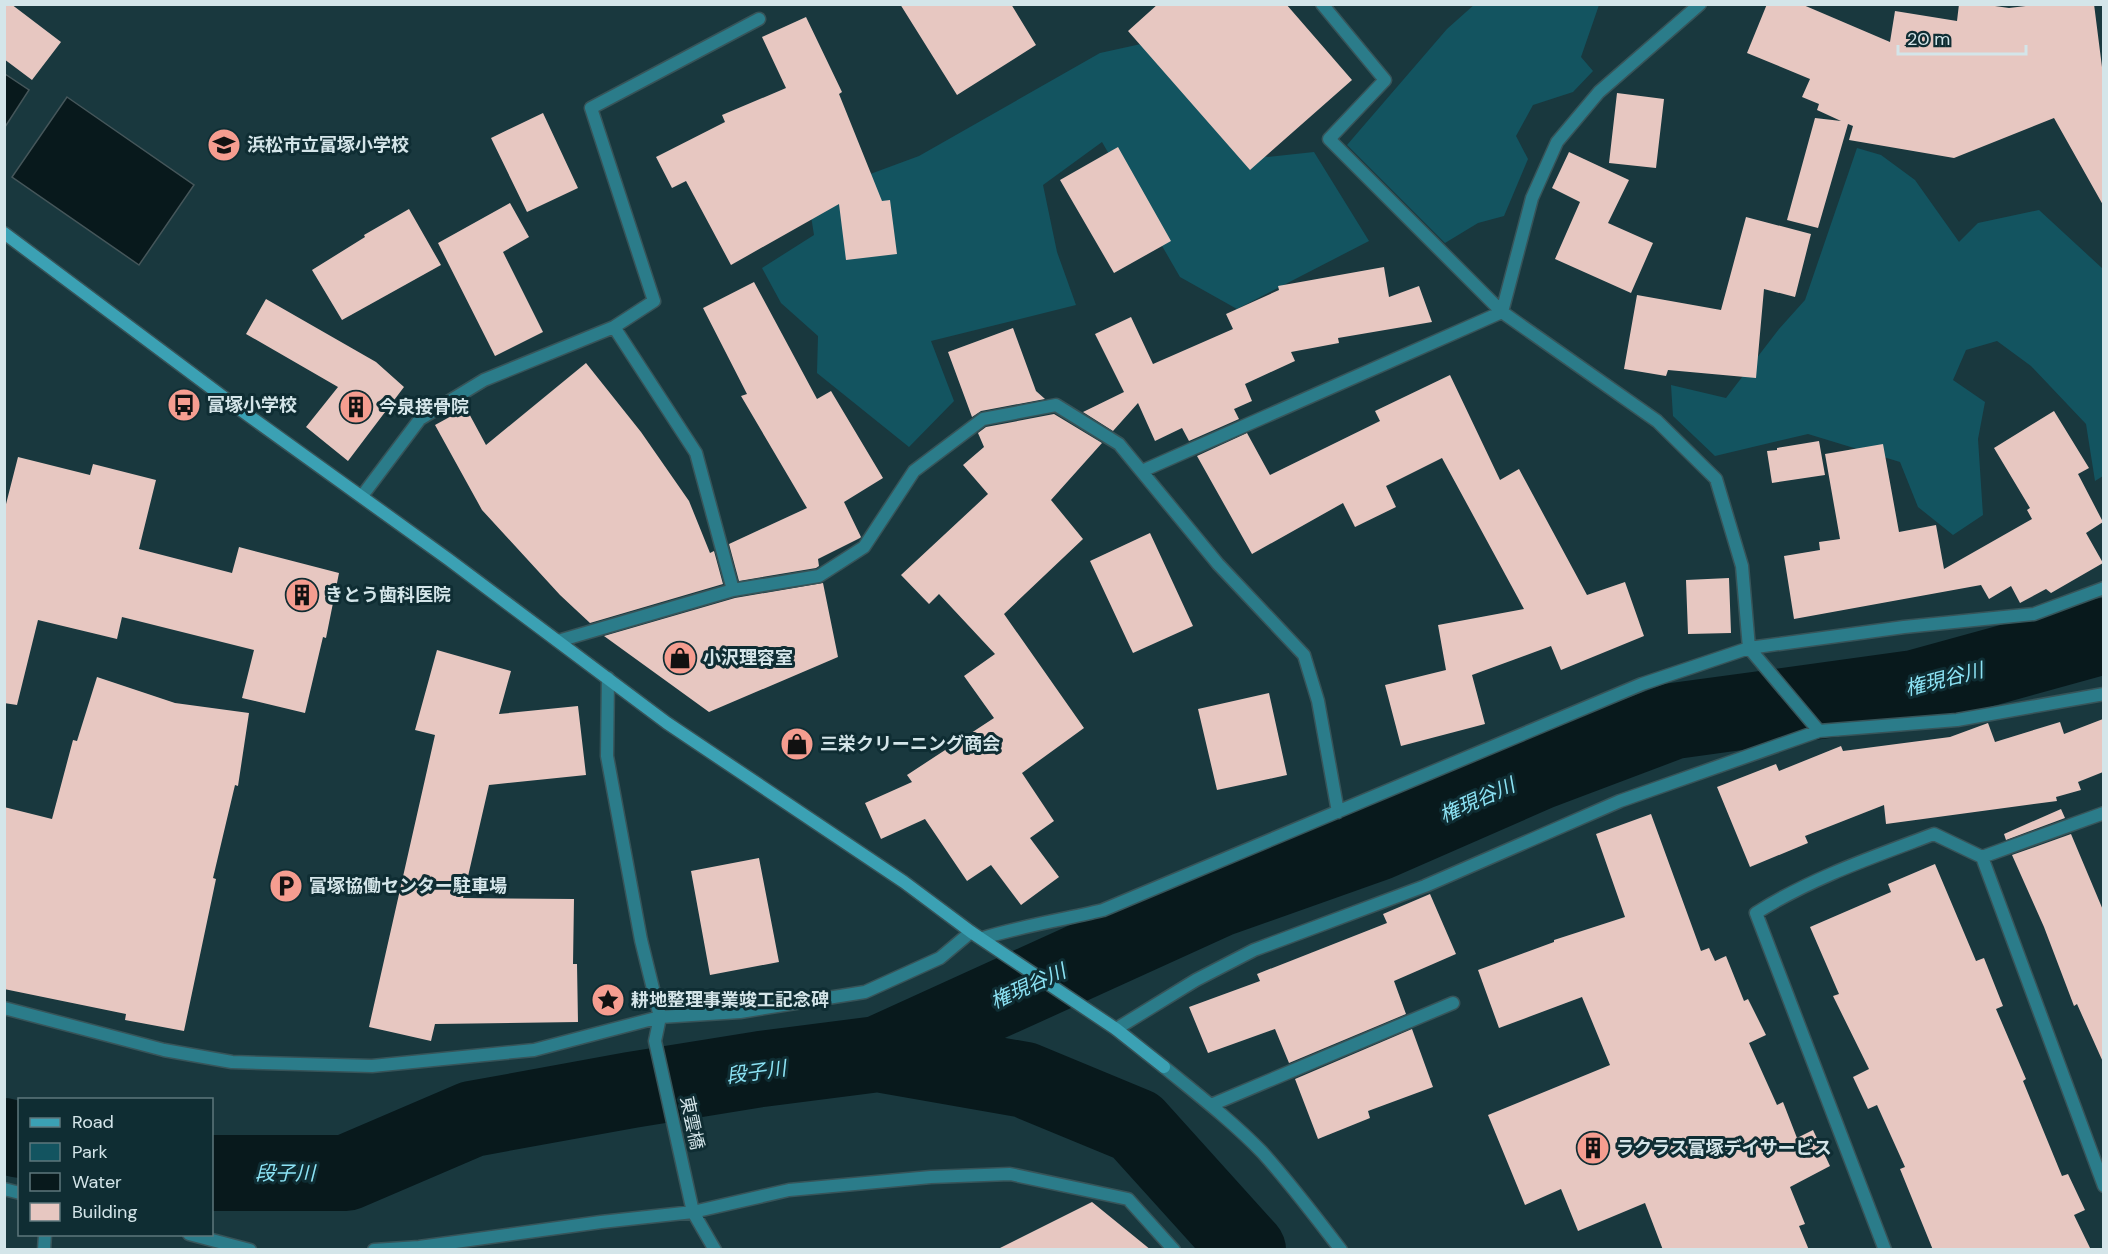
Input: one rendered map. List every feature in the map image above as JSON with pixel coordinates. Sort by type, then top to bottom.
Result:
[{"type":"street","points":[[1322,4],[1385,80],[1329,139],[1502,312],[1657,421],[1716,479],[1742,566],[1749,648],[1819,731]]},
{"type":"street","points":[[1502,312],[1532,198],[1557,142],[1599,92],[1700,4]]},
{"type":"street","points":[[362,496],[420,419],[484,380],[614,327],[654,301],[591,108],[759,19]]},
{"type":"street","points":[[4,233],[667,723],[904,882],[971,932],[1116,1029],[1211,1105],[1260,1151],[1298,1194],[1341,1250]]},
{"type":"street","points":[[1142,471],[1502,312]]},
{"type":"street","points":[[614,327],[696,453],[733,590]]},
{"type":"street","points":[[558,641],[733,590],[819,576],[864,547],[914,471],[983,419],[1056,405],[1119,444],[1218,564],[1304,655],[1318,701],[1338,812]]},
{"type":"street","points":[[983,938],[1020,927],[1102,910],[1642,684],[1749,648],[1904,627],[2034,614],[2103,588]]},
{"type":"street","points":[[608,678],[607,756],[641,940],[660,1017]]},
{"type":"street","points":[[1116,1029],[1196,981],[1254,950],[1425,886],[1620,801],[1819,731],[1957,720],[2103,694]]},
{"type":"street","points":[[1982,857],[2103,813]]},
{"type":"street","points":[[1885,1250],[1756,913],[1783,896],[1841,870],[1934,834],[1982,857],[2103,1186]]},
{"type":"street","points":[[4,1008],[164,1050],[232,1062],[372,1066],[534,1050],[660,1017],[740,1012],[865,993],[940,958],[971,932]]},
{"type":"street","points":[[1211,1105],[1453,1004]]},
{"type":"street","name":"東雲橋","points":[[660,1017],[656,1041],[693,1212],[716,1250]]},
{"type":"street","points":[[374,1250],[419,1247],[693,1212],[789,1190],[931,1177],[1010,1174],[1128,1199],[1174,1250]]},
{"type":"street","points":[[197,1236],[250,1250]]},
{"type":"green space","points":[[1475,4],[1599,5],[1581,57],[1593,71],[1573,92],[1533,105],[1516,136],[1528,159],[1504,216],[1478,223],[1445,243],[1347,145],[1447,29]]},
{"type":"green space","points":[[1141,44],[1232,149],[1268,157],[1314,152],[1369,241],[1237,309],[1180,277],[1102,142],[1043,185],[1057,252],[1076,305],[931,341],[954,401],[909,447],[817,373],[818,336],[781,303],[762,268],[814,235],[808,197],[919,156],[1100,53]]},
{"type":"green space","points":[[1857,148],[1881,155],[1915,180],[1959,242],[1978,223],[2039,210],[2103,269],[2103,476],[2095,481],[2086,424],[2031,366],[1997,341],[1966,350],[1953,380],[1985,402],[1978,439],[1983,515],[1953,535],[1918,507],[1900,462],[1808,434],[1715,456],[1673,416],[1671,385],[1726,398],[1779,329],[1805,300]]},
{"type":"water","points":[[5,74],[29,90],[5,127]]},
{"type":"water","points":[[67,97],[194,185],[139,265],[12,177]]},
{"type":"building","points":[[4,4],[11,4],[61,42],[32,80],[4,59]]},
{"type":"building","points":[[900,4],[1011,4],[1036,45],[957,95]]},
{"type":"building","points":[[1158,4],[1286,4],[1352,80],[1250,170],[1128,31]]},
{"type":"building","points":[[1767,4],[1801,4],[1890,42],[1895,11],[1957,21],[1959,4],[2009,8],[2041,4],[2094,4],[2103,75],[2103,205],[2054,118],[1954,158],[1849,140],[1853,126],[1848,124],[1818,228],[1787,220],[1815,118],[1841,121],[1817,110],[1819,104],[1802,97],[1810,79],[1747,53]]},
{"type":"building","points":[[806,17],[842,92],[839,94],[882,201],[890,200],[897,254],[846,260],[839,204],[731,265],[686,181],[672,188],[656,157],[725,122],[722,115],[786,88],[762,37]]},
{"type":"building","points":[[1617,93],[1664,99],[1656,168],[1609,163]]},
{"type":"building","points":[[543,113],[578,188],[527,212],[491,138]]},
{"type":"building","points":[[1118,147],[1171,241],[1114,273],[1060,180]]},
{"type":"building","points":[[1569,152],[1629,180],[1608,223],[1653,243],[1631,293],[1555,259],[1580,202],[1552,188]]},
{"type":"building","points":[[510,203],[529,237],[503,252],[543,332],[495,356],[438,243]]},
{"type":"building","points":[[409,209],[441,265],[342,320],[312,270],[365,237],[364,235]]},
{"type":"building","points":[[1746,217],[1811,234],[1795,297],[1764,289],[1756,378],[1668,370],[1666,376],[1624,369],[1637,295],[1721,310]]},
{"type":"building","points":[[1384,267],[1389,297],[1419,286],[1432,322],[1338,338],[1339,343],[1291,352],[1295,361],[1245,384],[1252,401],[1234,409],[1239,419],[1189,441],[1182,428],[1155,441],[1138,403],[1113,431],[1083,412],[1124,392],[1095,334],[1131,317],[1153,364],[1233,329],[1226,314],[1279,290],[1278,286]]},
{"type":"building","points":[[754,282],[817,399],[831,391],[883,478],[844,502],[860,538],[818,559],[819,566],[816,568],[739,581],[729,544],[807,508],[741,396],[747,394],[703,308]]},
{"type":"building","points":[[266,299],[376,362],[404,387],[348,461],[306,427],[338,387],[246,334]]},
{"type":"building","points":[[1013,328],[1036,391],[1045,399],[981,411],[972,417],[948,352]]},
{"type":"building","points":[[586,363],[641,432],[689,501],[710,553],[714,551],[723,584],[590,623],[560,595],[482,510],[435,425],[466,408],[486,445]]},
{"type":"building","points":[[1450,375],[1500,480],[1519,469],[1587,595],[1625,582],[1644,636],[1561,670],[1551,646],[1472,675],[1485,724],[1401,746],[1385,685],[1446,670],[1438,625],[1524,609],[1442,458],[1386,486],[1396,507],[1355,527],[1343,503],[1252,554],[1197,456],[1247,433],[1270,475],[1380,421],[1375,411]]},
{"type":"building","points":[[2054,411],[2089,468],[2078,474],[2103,522],[2086,533],[2103,563],[2051,593],[2046,589],[2020,603],[2011,586],[1989,599],[1981,585],[1794,619],[1784,556],[1820,550],[1819,542],[1840,539],[1825,454],[1883,444],[1899,532],[1936,525],[1944,569],[2032,519],[2027,510],[2030,508],[1994,448]]},
{"type":"building","points":[[1054,414],[1102,443],[1051,500],[1083,539],[1004,614],[1084,728],[1022,773],[1054,821],[1030,838],[1059,877],[1021,905],[991,865],[967,881],[925,819],[881,839],[865,803],[912,782],[907,775],[994,718],[964,676],[995,654],[939,594],[929,604],[901,575],[988,494],[963,465],[984,447],[978,433],[986,427]]},
{"type":"building","points":[[1819,441],[1825,475],[1772,483],[1767,451]]},
{"type":"building","points":[[18,457],[90,475],[93,464],[156,480],[139,549],[232,573],[239,547],[339,573],[326,638],[323,637],[305,713],[242,698],[254,650],[122,617],[117,639],[38,620],[17,705],[4,703],[4,512]]},
{"type":"building","points":[[1150,533],[1193,626],[1133,653],[1090,561]]},
{"type":"building","points":[[1729,578],[1731,633],[1688,634],[1686,580]]},
{"type":"building","points":[[823,583],[838,657],[709,712],[604,636],[735,598]]},
{"type":"building","points":[[437,650],[511,671],[499,714],[578,706],[586,775],[489,785],[463,898],[574,899],[573,964],[577,964],[578,1022],[435,1024],[431,1041],[369,1027],[435,735],[415,730]]},
{"type":"building","points":[[97,677],[175,703],[249,713],[238,786],[235,785],[213,878],[216,879],[184,1031],[125,1020],[126,1014],[4,989],[4,807],[52,819],[73,740],[77,741]]},
{"type":"building","points":[[1269,693],[1287,775],[1217,790],[1198,709]]},
{"type":"building","points":[[2103,719],[2103,772],[2078,782],[2081,790],[2056,797],[2057,801],[1886,824],[1884,805],[1805,836],[1808,843],[1750,867],[1717,787],[1776,764],[1779,771],[1841,746],[1843,751],[1950,737],[1988,723],[1995,742],[2060,722],[2064,734]]},
{"type":"building","points":[[2061,809],[2065,818],[2006,840],[2004,834]]},
{"type":"building","points":[[1651,814],[1701,951],[1709,948],[1715,961],[1726,956],[1744,1001],[1748,999],[1766,1035],[1749,1043],[1777,1105],[1783,1102],[1797,1138],[1813,1130],[1830,1166],[1790,1187],[1805,1224],[1799,1226],[1809,1250],[1663,1250],[1645,1203],[1578,1231],[1561,1189],[1525,1205],[1488,1115],[1610,1065],[1582,997],[1499,1028],[1478,970],[1554,942],[1554,940],[1625,917],[1596,834]]},
{"type":"building","points":[[2071,834],[2103,910],[2103,1062],[2077,1004],[2074,1006],[2044,927],[2012,855]]},
{"type":"building","points":[[759,858],[779,962],[710,975],[691,871]]},
{"type":"building","points":[[1935,864],[1976,961],[1984,958],[2003,1006],[1996,1009],[2026,1079],[2023,1081],[2062,1176],[2068,1174],[2085,1210],[2074,1215],[2091,1250],[1933,1250],[1900,1169],[1905,1167],[1877,1105],[1868,1109],[1853,1077],[1869,1069],[1833,996],[1839,994],[1810,927],[1891,892],[1888,884]]},
{"type":"building","points":[[1430,894],[1456,954],[1394,981],[1406,1014],[1289,1063],[1275,1029],[1208,1053],[1189,1007],[1260,981],[1257,974],[1387,923],[1383,914]]},
{"type":"building","points":[[1412,1029],[1433,1087],[1368,1111],[1370,1118],[1318,1139],[1295,1079]]},
{"type":"building","points":[[1092,1202],[1151,1250],[996,1250]]},
{"type":"waterway","name":"権現谷川","points":[[878,1054],[1219,899],[1377,843],[1539,772],[1674,721],[1915,688],[2104,636]]},
{"type":"waterway","name":"段子川","points":[[213,1173],[346,1173],[472,1119],[761,1069],[878,1054],[1025,1080],[1136,1126],[1248,1250]]},
{"type":"waterway","name":"段子川","points":[[4,1136],[18,1140]]},
{"type":"place","name":"浜松市立富塚小学校","points":[[224,145]]},
{"type":"place","name":"富塚小学校","points":[[184,405]]},
{"type":"place","name":"今泉接骨院","points":[[356,407]]},
{"type":"place","name":"きとう歯科医院","points":[[302,595]]},
{"type":"place","name":"小沢理容室","points":[[680,658]]},
{"type":"place","name":"三栄クリーニング商会","points":[[797,744]]},
{"type":"place","name":"富塚協働センター駐車場","points":[[286,886]]},
{"type":"place","name":"耕地整理事業竣工記念碑","points":[[608,1000]]},
{"type":"place","name":"ラクラス富塚デイサービス","points":[[1593,1148]]}]
